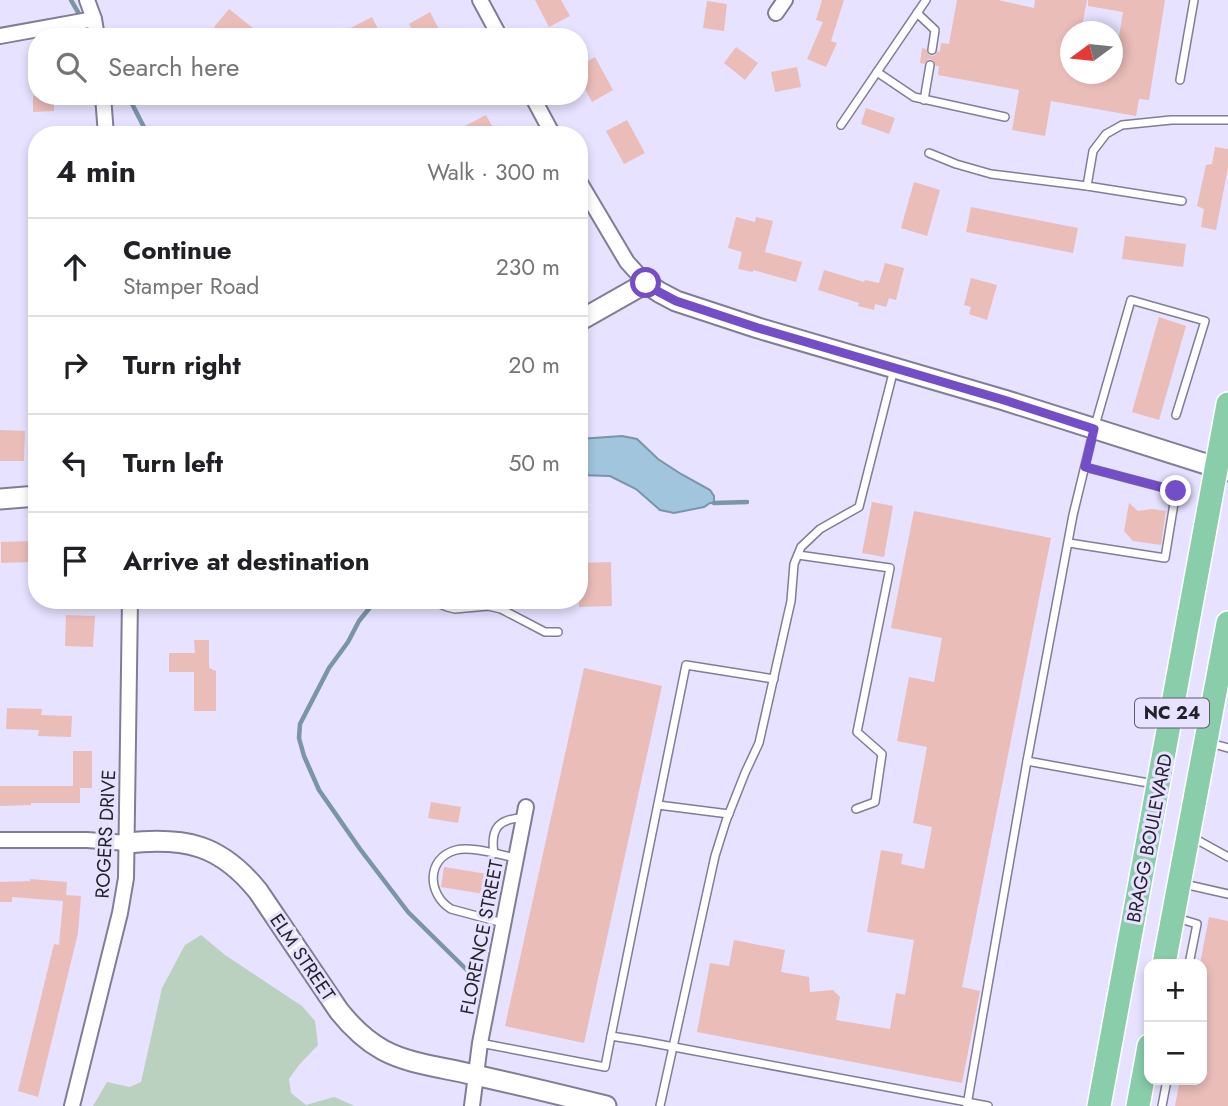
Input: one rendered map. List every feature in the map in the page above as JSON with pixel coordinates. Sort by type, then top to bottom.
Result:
[{"type":"main road","name":"BRAGG BOULEVARD","points":[[1098,1106],[1158,785],[1222,470],[1228,404]]},
{"type":"main road","name":"BRAGG BOULEVARD","points":[[1165,959],[1188,835],[1217,745],[1216,708],[1228,624]]},
{"type":"main road","points":[[1138,1106],[1144,1073]]},
{"type":"street","points":[[87,0],[95,28]]},
{"type":"street","points":[[480,0],[495,28]]},
{"type":"street","points":[[776,13],[785,0]]},
{"type":"street","points":[[44,28],[93,19]]},
{"type":"street","points":[[0,36],[28,31]]},
{"type":"street","points":[[104,105],[105,126]]},
{"type":"street","points":[[537,105],[548,126]]},
{"type":"street","points":[[588,196],[627,262],[646,283],[676,301],[758,328],[1004,400],[1222,470]]},
{"type":"street","points":[[588,316],[646,283]]},
{"type":"street","points":[[0,499],[28,497]]},
{"type":"street","name":"ROGERS DRIVE","points":[[72,1106],[120,913],[126,878],[130,609]]},
{"type":"street","name":"FLORENCE STREET","points":[[471,1106],[480,1043],[525,812]]},
{"type":"street","name":"ELM STREET","points":[[0,840],[127,843],[170,840],[189,843],[216,853],[246,876],[339,1011],[365,1038],[381,1049],[398,1057],[606,1106]]},
{"type":"lane","points":[[841,125],[926,0]]},
{"type":"lane","points":[[1180,80],[1194,0]]},
{"type":"lane","points":[[917,13],[935,30],[932,50]]},
{"type":"lane","points":[[925,100],[930,65]]},
{"type":"lane","points":[[877,72],[914,97],[1004,117]]},
{"type":"lane","points":[[1087,186],[1093,151],[1106,134],[1122,125],[1171,120],[1228,120]]},
{"type":"lane","points":[[929,153],[991,174],[1182,201]]},
{"type":"lane","points":[[967,1105],[1073,515],[1094,429],[1131,300],[1205,321],[1176,415]]},
{"type":"lane","points":[[660,1106],[715,856],[729,814],[759,743],[789,613],[794,564],[800,547],[820,529],[859,507],[894,368]]},
{"type":"lane","points":[[1069,543],[1165,558],[1176,491],[1085,467]]},
{"type":"lane","points":[[798,555],[890,568],[857,732],[882,754],[875,802],[856,809]]},
{"type":"lane","points":[[501,609],[545,632],[558,632]]},
{"type":"lane","points":[[480,1043],[605,1067],[685,665],[774,679]]},
{"type":"lane","points":[[1027,761],[1158,785]]},
{"type":"lane","points":[[658,805],[729,814]]},
{"type":"lane","points":[[494,854],[494,831],[500,824],[525,812]]},
{"type":"lane","points":[[1188,835],[1228,856]]},
{"type":"lane","points":[[504,923],[443,905],[436,896],[433,874],[437,864],[456,850],[471,849],[516,858]]},
{"type":"lane","points":[[1180,883],[1228,894]]},
{"type":"lane","points":[[1173,917],[1197,924],[1190,959]]},
{"type":"lane","points":[[611,1036],[967,1105],[988,1106]]},
{"type":"lane","points":[[1162,1106],[1166,1085]]},
{"type":"green space","points":[[201,935],[225,955],[302,1006],[315,1021],[318,1045],[289,1079],[291,1093],[306,1105],[334,1097],[355,1106],[93,1106],[107,1082],[130,1087],[141,1082],[162,988],[185,945]]},
{"type":"water","points":[[622,436],[637,439],[658,459],[710,490],[714,503],[674,513],[660,510],[636,489],[610,476],[588,475],[588,438]]},
{"type":"building","points":[[535,0],[561,0],[570,16],[549,27]]},
{"type":"building","points":[[822,0],[844,0],[831,41],[837,43],[826,67],[807,59],[823,22],[816,20]]},
{"type":"building","points":[[957,0],[998,0],[1034,8],[1035,0],[1087,0],[1083,21],[1060,21],[1060,84],[1123,84],[1123,12],[1088,6],[1088,0],[1165,0],[1149,100],[1139,99],[1136,116],[1051,101],[1045,136],[1012,130],[1019,90],[938,75],[939,66],[936,66],[933,60],[920,63],[922,48],[934,56],[940,52],[941,43],[949,44]]},
{"type":"building","points":[[707,1],[727,4],[724,31],[703,28]]},
{"type":"building","points":[[229,9],[253,28],[215,28]]},
{"type":"building","points":[[430,12],[438,28],[411,28],[409,24]]},
{"type":"building","points":[[372,17],[378,28],[351,28]]},
{"type":"building","points":[[736,47],[758,63],[745,80],[724,63]]},
{"type":"building","points":[[595,57],[613,90],[592,102],[588,95],[588,61]]},
{"type":"building","points":[[797,67],[801,87],[775,92],[771,72]]},
{"type":"building","points":[[33,105],[54,105],[54,111],[33,112]]},
{"type":"building","points":[[866,108],[895,118],[889,134],[861,124]]},
{"type":"building","points":[[486,115],[492,126],[465,126]]},
{"type":"building","points":[[627,120],[645,153],[624,164],[606,131]]},
{"type":"building","points":[[1215,147],[1228,149],[1228,167],[1216,230],[1201,227],[1204,209],[1197,206],[1206,165],[1212,164]]},
{"type":"building","points":[[914,182],[940,190],[927,236],[901,228]]},
{"type":"building","points":[[971,207],[1078,228],[1073,253],[966,232]]},
{"type":"building","points":[[736,217],[755,222],[756,217],[773,221],[765,252],[802,262],[796,282],[753,270],[738,269],[742,252],[728,248]]},
{"type":"building","points":[[1125,236],[1186,244],[1183,267],[1122,259]]},
{"type":"building","points":[[885,263],[904,268],[896,300],[889,298],[886,307],[875,304],[874,310],[858,306],[859,303],[818,290],[824,270],[864,282],[879,283]]},
{"type":"building","points":[[971,278],[997,285],[987,320],[969,314],[971,307],[964,305]]},
{"type":"building","points":[[1159,317],[1186,326],[1159,420],[1132,412]]},
{"type":"building","points":[[0,430],[25,431],[24,461],[0,461]]},
{"type":"building","points":[[872,502],[893,506],[884,557],[862,553]]},
{"type":"building","points":[[1129,503],[1138,511],[1166,511],[1161,545],[1133,541],[1124,531]]},
{"type":"building","points":[[914,511],[1051,538],[962,987],[980,991],[962,1083],[697,1032],[710,963],[729,966],[734,940],[785,950],[781,972],[809,977],[810,992],[833,990],[840,997],[836,1020],[890,1029],[896,993],[905,995],[914,940],[867,932],[881,850],[903,854],[901,864],[924,869],[932,827],[913,823],[927,747],[897,741],[909,677],[934,682],[942,638],[891,628]]},
{"type":"building","points":[[28,541],[28,562],[1,563],[1,542]]},
{"type":"building","points":[[611,562],[612,606],[588,607],[588,563]]},
{"type":"building","points":[[66,615],[95,616],[93,647],[65,646]]},
{"type":"building","points":[[194,640],[209,640],[209,668],[216,671],[216,711],[194,711],[194,672],[169,672],[169,653],[195,653]]},
{"type":"building","points":[[584,668],[662,686],[584,1043],[505,1026]]},
{"type":"building","points":[[7,708],[42,709],[41,715],[72,716],[71,737],[38,736],[39,730],[6,729]]},
{"type":"building","points":[[73,751],[92,751],[92,788],[80,788],[80,803],[0,806],[0,786],[73,786]]},
{"type":"building","points":[[431,802],[461,807],[458,823],[428,818]]},
{"type":"building","points":[[444,867],[487,874],[484,894],[441,887]]},
{"type":"building","points":[[30,879],[67,882],[66,895],[81,896],[78,933],[38,1097],[18,1091],[54,944],[59,945],[63,901],[12,897],[12,902],[0,902],[0,882]]},
{"type":"building","points":[[1209,917],[1228,921],[1228,1106],[1175,1106],[1179,1085],[1207,1085],[1207,959],[1201,959]]},
{"type":"waterway","points":[[71,0],[82,19]]},
{"type":"waterway","points":[[133,105],[143,126]]},
{"type":"waterway","points":[[714,503],[747,502]]},
{"type":"waterway","points":[[369,609],[329,668],[300,724],[299,738],[304,756],[319,790],[408,912],[474,977]]},
{"type":"route","points":[[646,283],[676,301],[758,328],[1094,429],[1085,467],[1176,491]]}]
